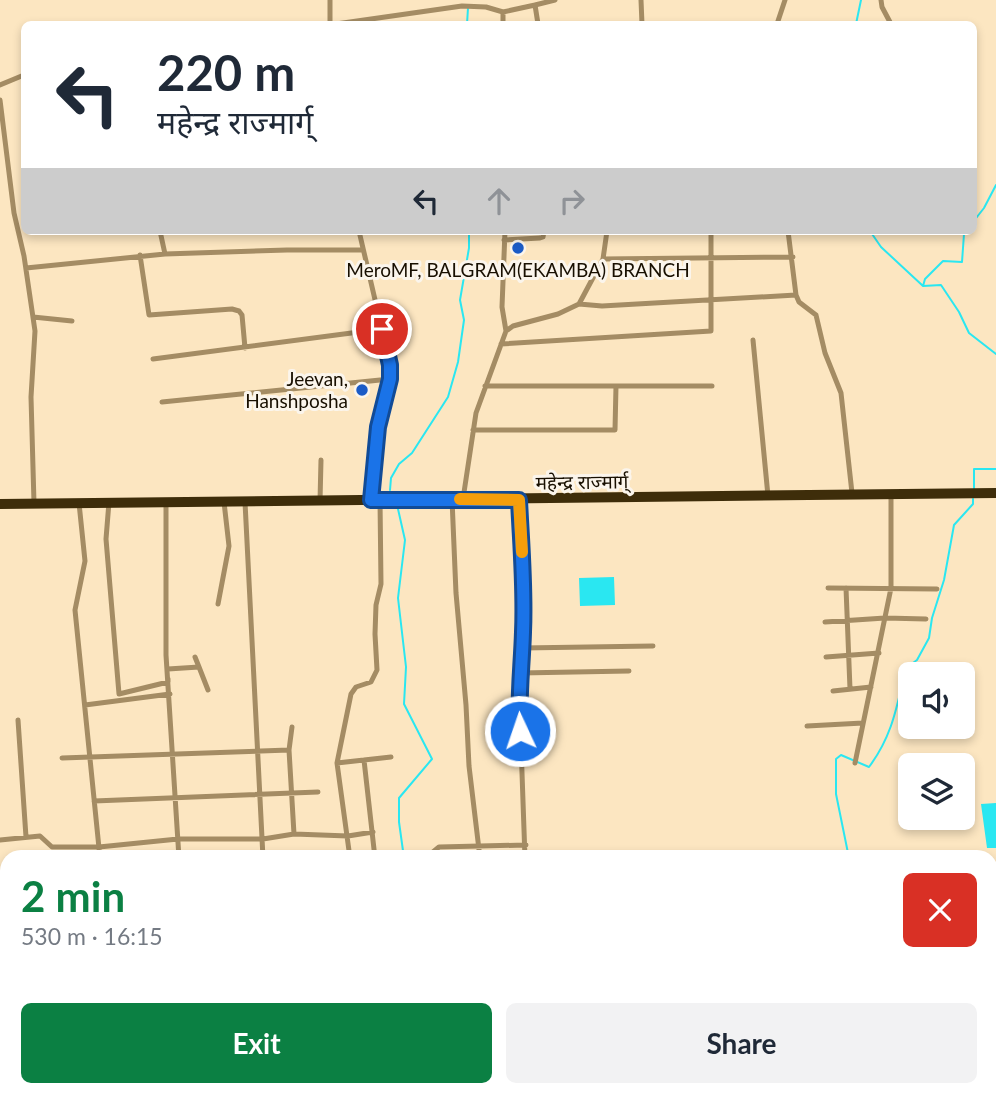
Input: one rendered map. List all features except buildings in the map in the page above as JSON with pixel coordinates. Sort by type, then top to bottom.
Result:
[{"type":"highway","name":"महेन्द्र राज्मार्ग्","points":[[0,505],[996,493]]},
{"type":"street","points":[[330,0],[330,21]]},
{"type":"street","points":[[358,21],[462,6],[492,8],[503,12],[555,0]]},
{"type":"street","points":[[641,0],[642,21]]},
{"type":"street","points":[[778,21],[785,0]]},
{"type":"street","points":[[881,0],[889,21]]},
{"type":"street","points":[[535,5],[538,21]]},
{"type":"street","points":[[503,12],[503,21]]},
{"type":"street","points":[[0,85],[21,76]]},
{"type":"street","points":[[0,100],[14,213],[26,268],[35,331],[31,397],[34,504]]},
{"type":"street","points":[[161,235],[165,254]]},
{"type":"street","points":[[349,850],[337,763],[351,694],[356,687],[370,682],[377,670],[376,605],[381,584],[375,500],[378,427],[390,379],[390,365],[360,235]]},
{"type":"street","points":[[479,850],[469,766],[457,606],[458,499],[472,430],[506,331],[502,307],[505,235]]},
{"type":"street","points":[[504,240],[540,238],[543,235]]},
{"type":"street","points":[[579,304],[603,259],[606,235]]},
{"type":"street","points":[[501,344],[711,331],[711,235]]},
{"type":"street","points":[[789,235],[796,295],[799,302],[816,315],[825,353],[841,393],[852,494]]},
{"type":"street","points":[[26,268],[141,255],[362,250]]},
{"type":"street","points":[[141,255],[149,315],[232,309],[239,311],[242,315],[244,348]]},
{"type":"street","points":[[603,259],[793,257]]},
{"type":"street","points":[[506,331],[513,326],[579,304],[602,306],[796,295]]},
{"type":"street","points":[[33,317],[72,321]]},
{"type":"street","points":[[153,359],[382,329]]},
{"type":"street","points":[[753,340],[768,496]]},
{"type":"street","points":[[162,402],[390,379]]},
{"type":"street","points":[[485,386],[712,386]]},
{"type":"street","points":[[472,430],[615,430],[616,386]]},
{"type":"street","points":[[320,501],[321,460]]},
{"type":"street","points":[[855,763],[891,588],[891,494]]},
{"type":"street","points":[[519,500],[524,589],[519,698],[526,850]]},
{"type":"street","points":[[109,502],[106,539],[119,694],[168,682],[166,502]]},
{"type":"street","points":[[218,604],[229,546],[224,502]]},
{"type":"street","points":[[245,502],[264,850]]},
{"type":"street","points":[[79,503],[85,561],[75,610],[99,850]]},
{"type":"street","points":[[828,588],[937,589]]},
{"type":"street","points":[[846,588],[850,689]]},
{"type":"street","points":[[825,622],[885,618],[926,619]]},
{"type":"street","points":[[522,648],[653,646]]},
{"type":"street","points":[[826,657],[879,653]]},
{"type":"street","points":[[166,655],[179,850]]},
{"type":"street","points":[[195,657],[208,690]]},
{"type":"street","points":[[169,670],[199,667]]},
{"type":"street","points":[[520,673],[629,671]]},
{"type":"street","points":[[833,691],[871,687]]},
{"type":"street","points":[[85,705],[170,694]]},
{"type":"street","points":[[18,720],[26,837]]},
{"type":"street","points":[[807,726],[863,723]]},
{"type":"street","points":[[292,727],[289,750],[294,834]]},
{"type":"street","points":[[62,758],[289,750]]},
{"type":"street","points":[[337,763],[391,757]]},
{"type":"street","points":[[364,760],[374,850]]},
{"type":"street","points":[[94,801],[318,792]]},
{"type":"street","points":[[0,840],[40,836],[52,847],[99,847],[178,839],[263,839],[294,834],[348,836],[373,832]]},
{"type":"street","points":[[435,850],[439,847],[526,845]]},
{"type":"water","points":[[614,577],[615,605],[580,606],[579,578]]},
{"type":"water","points":[[996,803],[996,848],[987,848],[981,804]]},
{"type":"waterway","points":[[857,21],[861,0]]},
{"type":"waterway","points":[[467,21],[468,8]]},
{"type":"waterway","points":[[977,217],[996,185]]},
{"type":"waterway","points":[[390,490],[391,478],[399,464],[412,453],[448,397],[458,362],[464,320],[460,300],[469,235]]},
{"type":"waterway","points":[[873,235],[881,247],[923,286],[941,285],[969,333],[996,354]]},
{"type":"waterway","points":[[923,286],[925,279],[943,261],[962,262],[964,235]]},
{"type":"waterway","points":[[974,489],[974,469],[996,469]]},
{"type":"waterway","points":[[847,850],[836,794],[836,759],[841,755],[869,767],[884,743],[906,668],[917,660],[929,638],[932,618],[944,580],[954,525],[973,504],[973,499]]},
{"type":"waterway","points":[[398,509],[405,540],[398,598],[406,667],[404,704],[432,759],[399,798],[403,850]]},
{"type":"slow traffic","points":[[460,499],[519,500],[522,552]]},
{"type":"place","name":"MeroMF, BALGRAM(EKAMBA) BRANCH","points":[[518,248]]},
{"type":"place","name":"Jeevan, Hanshposha","points":[[362,390]]},
{"type":"route","points":[[382,329],[390,365],[390,379],[378,427],[371,500],[519,500],[524,589],[519,688],[520,731]]}]
